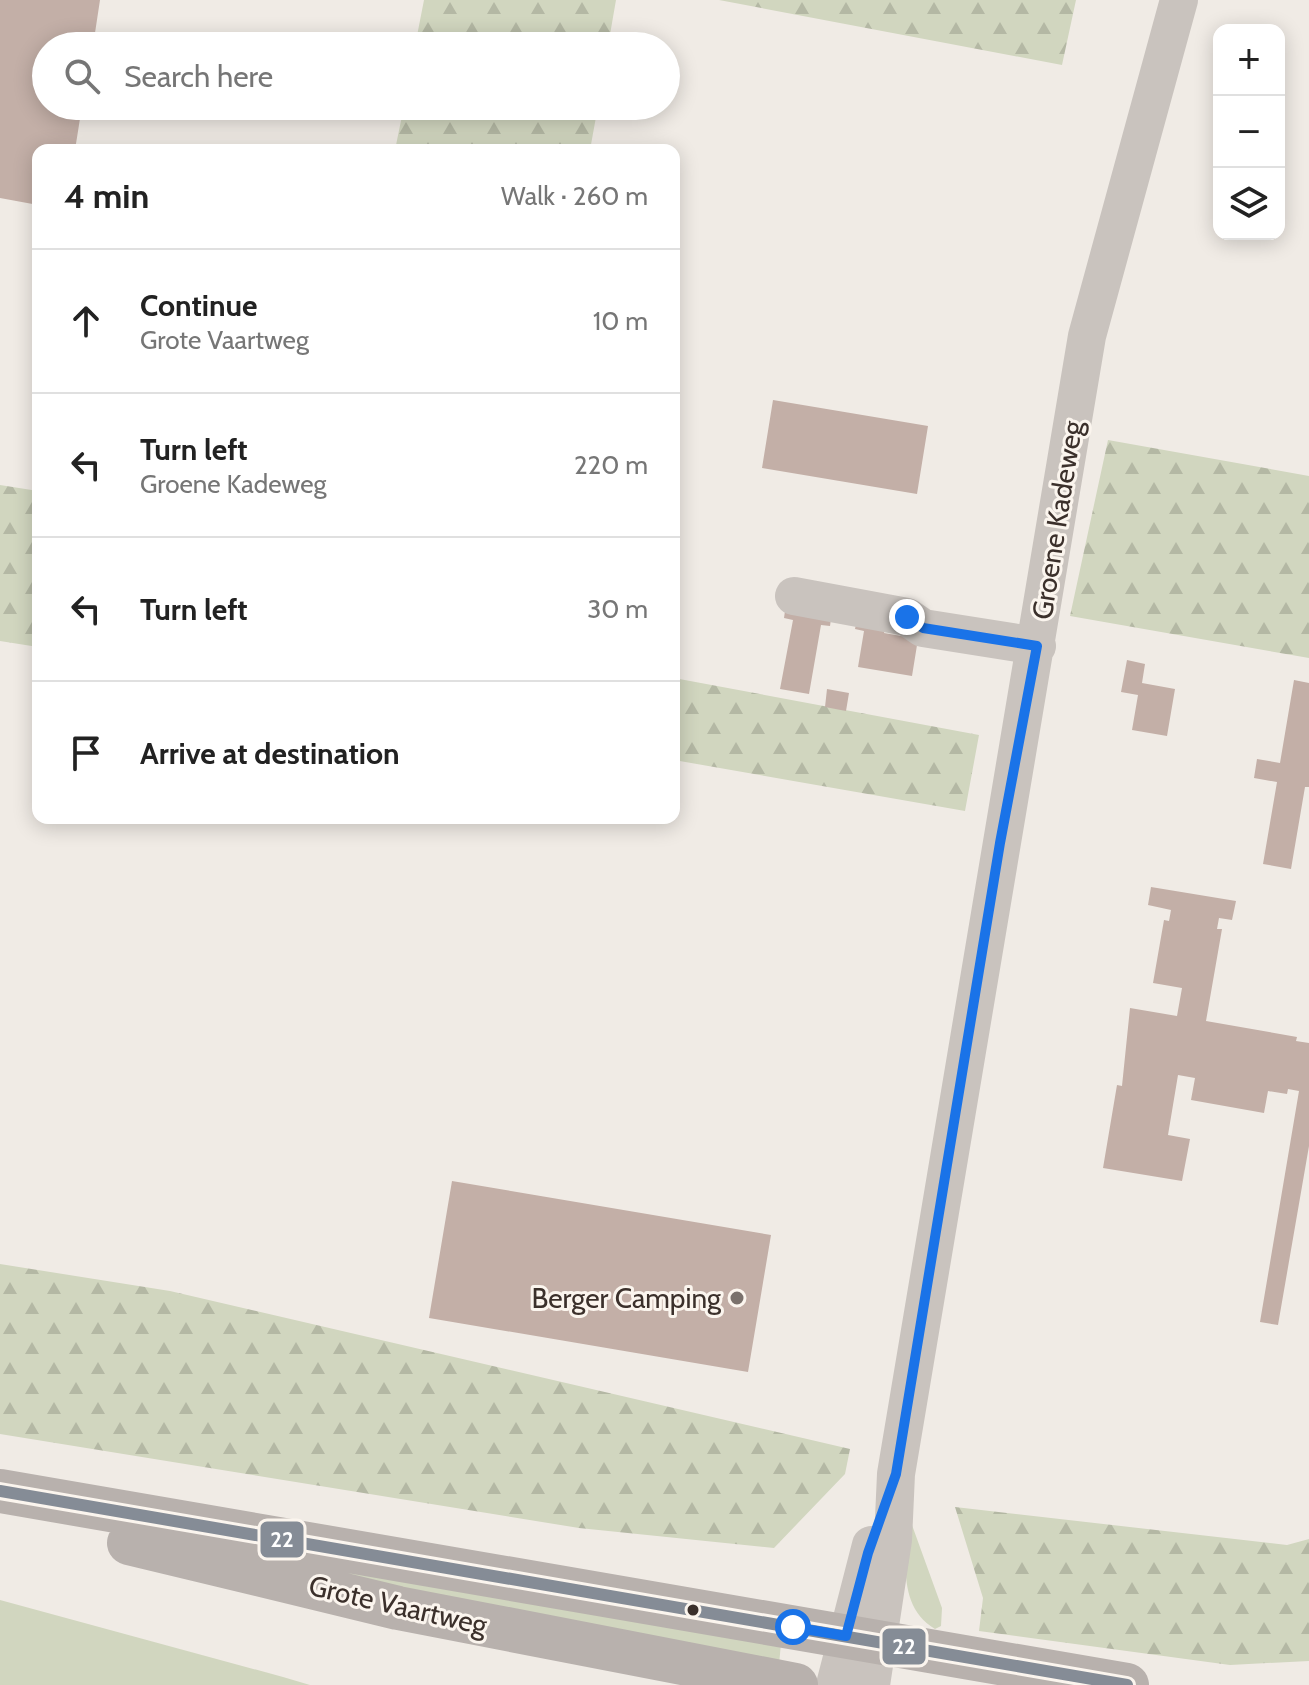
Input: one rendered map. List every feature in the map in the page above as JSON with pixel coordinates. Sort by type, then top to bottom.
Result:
[{"type":"main road","name":"Grote Vaartweg","points":[[0,1491],[1127,1685]]},
{"type":"main road","name":"Grote Vaartweg","points":[[0,1522],[165,1549],[398,1608],[796,1685]]},
{"type":"street","name":"Groene Kadeweg","points":[[871,1685],[861,1639],[868,1553],[896,1474],[1087,336],[1179,0]]},
{"type":"street","points":[[794,596],[907,617],[923,628],[1037,646]]},
{"type":"street","points":[[835,1685],[861,1639]]},
{"type":"green space","points":[[424,0],[616,0],[610,32],[418,32]]},
{"type":"green space","points":[[719,0],[1076,0],[1062,65]]},
{"type":"green space","points":[[401,120],[595,120],[591,144],[396,144]]},
{"type":"green space","points":[[1108,440],[1309,476],[1309,658],[1070,616]]},
{"type":"green space","points":[[0,485],[32,490],[32,646],[0,641]]},
{"type":"green space","points":[[680,679],[979,735],[965,811],[680,761]]},
{"type":"green space","points":[[0,1264],[170,1291],[850,1449],[845,1474],[774,1548],[579,1528],[0,1434]]},
{"type":"green space","points":[[0,1496],[781,1643],[779,1665],[619,1637]]},
{"type":"green space","points":[[955,1507],[1287,1545],[1309,1539],[1309,1661],[1230,1665],[979,1631],[983,1598]]},
{"type":"green space","points":[[908,1514],[942,1608],[941,1626],[935,1629],[922,1619],[909,1593],[906,1578]]},
{"type":"green space","points":[[0,1600],[283,1677],[310,1685],[0,1685]]},
{"type":"building","points":[[0,0],[100,0],[95,32],[32,32],[32,120],[80,120],[76,144],[32,144],[32,204],[0,198]]},
{"type":"building","points":[[773,400],[928,426],[917,494],[762,468]]},
{"type":"building","points":[[786,604],[832,612],[830,626],[821,625],[809,694],[780,689],[793,620],[784,618]]},
{"type":"building","points":[[858,614],[886,619],[884,633],[918,639],[912,676],[858,667],[864,631],[855,629]]},
{"type":"building","points":[[1127,660],[1145,664],[1142,683],[1175,689],[1167,736],[1132,730],[1138,695],[1121,692]]},
{"type":"building","points":[[1294,680],[1309,683],[1309,787],[1305,787],[1291,869],[1263,864],[1277,782],[1254,778],[1257,759],[1280,763]]},
{"type":"building","points":[[827,689],[849,693],[846,711],[825,707]]},
{"type":"building","points":[[1151,887],[1236,901],[1232,920],[1219,918],[1217,929],[1222,929],[1206,1021],[1297,1037],[1296,1041],[1309,1043],[1309,1146],[1278,1325],[1260,1322],[1299,1091],[1288,1089],[1287,1094],[1268,1091],[1264,1113],[1191,1100],[1195,1078],[1178,1075],[1168,1135],[1190,1139],[1182,1181],[1103,1168],[1117,1085],[1122,1086],[1130,1008],[1177,1016],[1182,988],[1153,983],[1164,920],[1169,921],[1171,910],[1148,905]]},
{"type":"building","points":[[452,1181],[771,1235],[748,1372],[429,1318]]},
{"type":"transit line","name":"22","points":[[0,1491],[1127,1685]]},
{"type":"place","name":"Berger Camping","points":[[737,1298]]},
{"type":"route","points":[[793,1627],[846,1636],[868,1553],[896,1474],[1000,843],[1037,646],[923,628],[907,617]]}]
